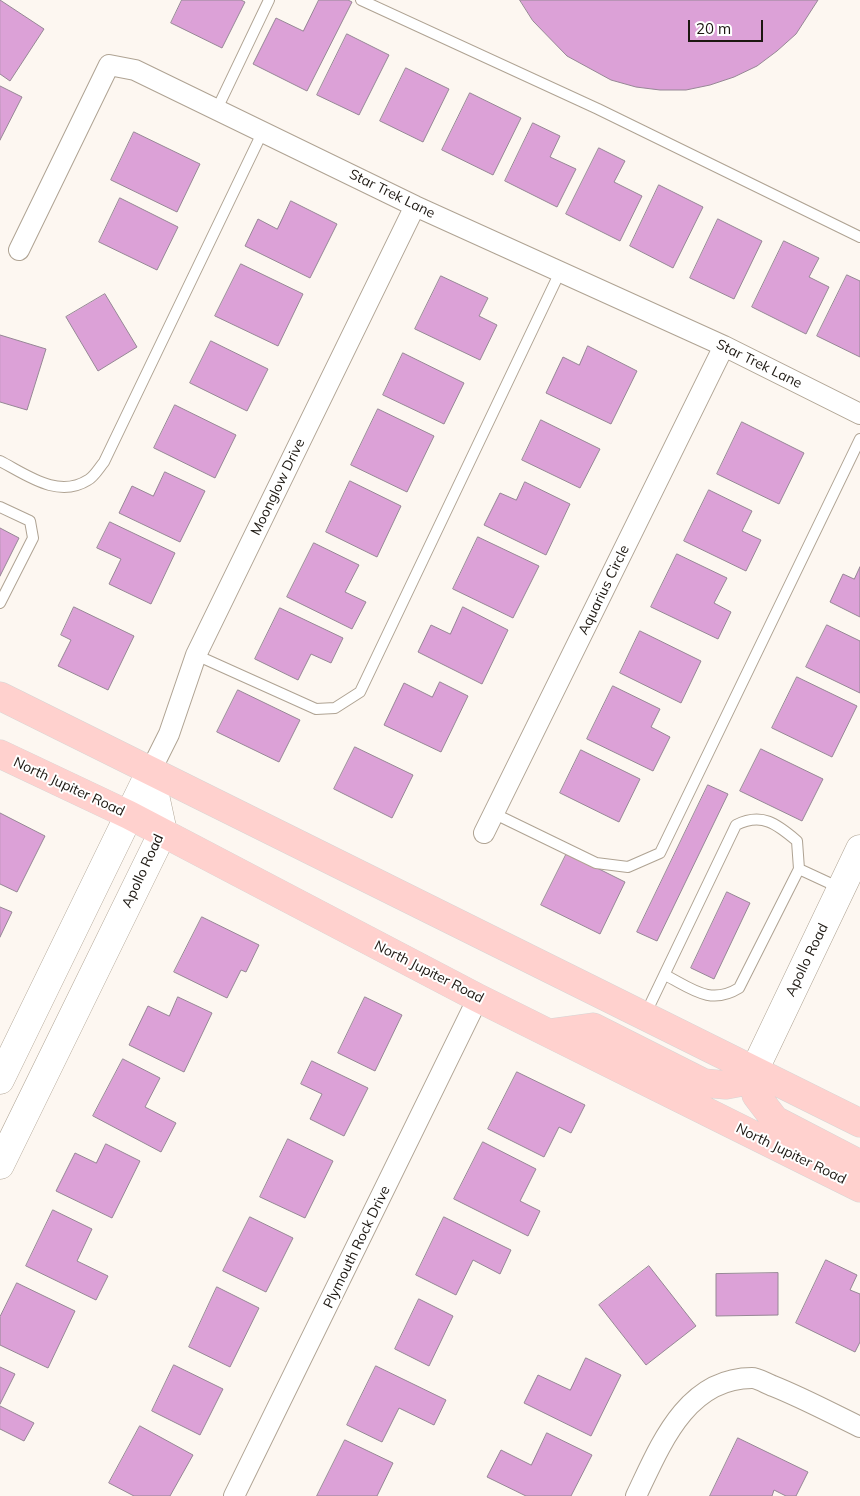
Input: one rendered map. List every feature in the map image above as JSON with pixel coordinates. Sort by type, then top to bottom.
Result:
[{"type":"main road","points":[[0,696],[860,1123]]},
{"type":"main road","name":"North Jupiter Road","points":[[0,754],[163,832],[478,998],[860,1188]]},
{"type":"main road","points":[[550,1033],[593,1027],[704,1083],[726,1086],[742,1082],[754,1071]]},
{"type":"main road","points":[[754,1071],[756,1095],[775,1120],[860,1164]]},
{"type":"street","name":"Star Trek Lane","points":[[19,250],[110,65],[135,70],[415,206],[724,346],[860,414]]},
{"type":"street","name":"Moonglow Drive","points":[[150,772],[169,734],[196,655],[415,206]]},
{"type":"street","name":"Aquarius Circle","points":[[484,833],[724,346]]},
{"type":"street","points":[[0,1080],[150,772]]},
{"type":"street","name":"Apollo Road","points":[[0,1165],[163,832],[150,772]]},
{"type":"street","name":"Apollo Road","points":[[754,1071],[860,849]]},
{"type":"street","name":"Plymouth Rock Drive","points":[[234,1496],[478,998]]},
{"type":"street","points":[[636,1496],[664,1438],[693,1399],[714,1385],[753,1378],[796,1395],[860,1427]]},
{"type":"lane","points":[[217,110],[269,0]]},
{"type":"lane","points":[[361,0],[598,110],[860,237]]},
{"type":"lane","points":[[0,461],[52,487],[69,487],[89,480],[104,462],[262,131]]},
{"type":"lane","points":[[196,655],[316,709],[335,708],[360,692],[560,272]]},
{"type":"lane","points":[[493,813],[596,863],[628,867],[660,853],[860,439]]},
{"type":"lane","points":[[0,507],[30,521],[33,538],[0,604]]},
{"type":"lane","points":[[645,1016],[664,975],[736,825],[747,820],[759,818],[784,830],[797,842],[799,869],[739,988],[728,995],[717,997],[703,995],[664,975]]},
{"type":"lane","points":[[799,869],[841,889]]},
{"type":"building","points":[[0,0],[44,29],[10,81],[0,74]]},
{"type":"building","points":[[182,0],[241,0],[245,2],[222,48],[171,23]]},
{"type":"building","points":[[319,0],[348,0],[352,2],[307,91],[253,64],[276,18],[303,31]]},
{"type":"building","points":[[520,0],[818,0],[796,34],[757,66],[734,77],[710,85],[686,90],[660,90],[636,87],[611,80],[567,56],[533,21]]},
{"type":"building","points":[[347,34],[389,55],[359,115],[317,95]]},
{"type":"building","points":[[406,68],[449,89],[423,142],[380,121]]},
{"type":"building","points":[[0,86],[22,97],[0,140]]},
{"type":"building","points":[[470,93],[521,118],[493,175],[442,150]]},
{"type":"building","points":[[533,123],[560,136],[550,157],[576,169],[557,207],[505,181]]},
{"type":"building","points":[[134,132],[200,164],[177,212],[111,180]]},
{"type":"building","points":[[599,148],[625,161],[614,182],[642,196],[620,241],[566,214]]},
{"type":"building","points":[[659,185],[703,207],[673,268],[630,246]]},
{"type":"building","points":[[120,198],[178,227],[157,270],[99,242]]},
{"type":"building","points":[[291,201],[337,224],[310,278],[245,246],[258,219],[277,229]]},
{"type":"building","points":[[718,219],[762,241],[734,299],[690,278]]},
{"type":"building","points":[[784,241],[819,258],[809,277],[829,287],[806,334],[752,307]]},
{"type":"building","points":[[241,264],[303,294],[278,346],[215,316]]},
{"type":"building","points":[[847,275],[860,281],[860,357],[817,336]]},
{"type":"building","points":[[441,276],[488,298],[479,316],[497,325],[480,360],[415,329]]},
{"type":"building","points":[[105,294],[137,347],[98,371],[66,317]]},
{"type":"building","points":[[0,335],[46,349],[27,410],[0,402]]},
{"type":"building","points":[[211,341],[268,369],[247,411],[190,383]]},
{"type":"building","points":[[588,346],[637,371],[611,424],[546,393],[563,357],[579,365]]},
{"type":"building","points":[[403,353],[464,383],[444,424],[383,395]]},
{"type":"building","points":[[175,405],[236,435],[215,478],[154,448]]},
{"type":"building","points":[[378,409],[434,436],[407,492],[351,465]]},
{"type":"building","points":[[541,420],[600,449],[580,488],[522,460]]},
{"type":"building","points":[[742,422],[804,453],[779,504],[717,474]]},
{"type":"building","points":[[165,472],[205,491],[180,542],[119,513],[132,486],[153,496]]},
{"type":"building","points":[[350,481],[401,506],[377,557],[326,532]]},
{"type":"building","points":[[525,482],[570,504],[546,555],[484,525],[500,493],[516,500]]},
{"type":"building","points":[[709,490],[752,511],[742,531],[761,540],[746,571],[684,541]]},
{"type":"building","points":[[110,522],[175,553],[151,604],[109,584],[121,559],[97,548]]},
{"type":"building","points":[[0,528],[19,538],[0,576]]},
{"type":"building","points":[[478,537],[539,566],[513,618],[453,589]]},
{"type":"building","points":[[314,543],[359,565],[345,592],[366,602],[352,629],[287,597]]},
{"type":"building","points":[[677,554],[727,578],[714,603],[731,612],[718,639],[651,607]]},
{"type":"building","points":[[860,567],[860,617],[830,602],[843,574],[854,579]]},
{"type":"building","points":[[74,607],[134,636],[108,690],[58,666],[71,640],[61,635]]},
{"type":"building","points":[[463,607],[508,630],[482,684],[418,652],[431,625],[450,634]]},
{"type":"building","points":[[280,608],[343,638],[331,663],[311,654],[298,680],[255,659]]},
{"type":"building","points":[[827,625],[860,641],[860,693],[806,667]]},
{"type":"building","points":[[640,631],[701,661],[681,703],[620,673]]},
{"type":"building","points":[[797,677],[857,706],[832,757],[772,728]]},
{"type":"building","points":[[440,682],[468,696],[441,752],[384,725],[404,683],[432,697]]},
{"type":"building","points":[[613,686],[660,709],[651,727],[670,737],[653,771],[587,739]]},
{"type":"building","points":[[238,690],[300,720],[279,762],[217,732]]},
{"type":"building","points":[[355,747],[413,775],[392,818],[334,789]]},
{"type":"building","points":[[761,749],[823,779],[802,821],[740,791]]},
{"type":"building","points":[[581,750],[640,779],[619,822],[560,793]]},
{"type":"building","points":[[708,785],[728,794],[657,941],[637,932]]},
{"type":"building","points":[[0,813],[45,836],[17,892],[0,884]]},
{"type":"building","points":[[567,853],[625,882],[600,934],[541,905]]},
{"type":"building","points":[[727,892],[750,903],[714,979],[691,968]]},
{"type":"building","points":[[0,907],[12,912],[0,937]]},
{"type":"building","points":[[202,917],[259,945],[246,972],[241,970],[227,998],[174,972]]},
{"type":"building","points":[[178,997],[212,1013],[184,1072],[129,1045],[148,1006],[169,1016]]},
{"type":"building","points":[[365,997],[402,1015],[375,1071],[338,1053]]},
{"type":"building","points":[[123,1059],[160,1078],[145,1107],[176,1123],[161,1152],[93,1116]]},
{"type":"building","points":[[312,1061],[368,1088],[344,1136],[310,1119],[322,1094],[301,1084]]},
{"type":"building","points":[[517,1072],[585,1105],[571,1133],[559,1127],[544,1157],[488,1129]]},
{"type":"building","points":[[288,1139],[333,1161],[305,1218],[260,1197]]},
{"type":"building","points":[[483,1142],[536,1169],[520,1201],[540,1211],[528,1236],[454,1199]]},
{"type":"building","points":[[106,1144],[140,1161],[112,1218],[56,1191],[75,1153],[96,1163]]},
{"type":"building","points":[[53,1210],[92,1229],[77,1261],[108,1276],[96,1300],[26,1266]]},
{"type":"building","points":[[250,1217],[293,1238],[266,1292],[223,1271]]},
{"type":"building","points":[[444,1217],[511,1250],[500,1274],[473,1260],[456,1295],[416,1275]]},
{"type":"building","points":[[826,1260],[857,1275],[850,1290],[860,1294],[860,1342],[855,1352],[796,1323]]},
{"type":"building","points":[[649,1266],[696,1326],[646,1365],[599,1305]]},
{"type":"building","points":[[778,1273],[778,1315],[716,1316],[716,1274]]},
{"type":"building","points":[[17,1283],[75,1311],[48,1368],[0,1345],[0,1317]]},
{"type":"building","points":[[217,1287],[259,1308],[230,1367],[189,1347]]},
{"type":"building","points":[[419,1299],[453,1316],[429,1366],[395,1349]]},
{"type":"building","points":[[586,1358],[621,1375],[591,1436],[524,1403],[538,1375],[570,1390]]},
{"type":"building","points":[[174,1365],[223,1389],[200,1435],[152,1411]]},
{"type":"building","points":[[376,1366],[446,1400],[434,1425],[399,1408],[382,1442],[347,1425]]},
{"type":"building","points":[[0,1367],[15,1374],[0,1404]]},
{"type":"building","points":[[0,1406],[34,1423],[24,1441],[0,1429]]},
{"type":"building","points":[[140,1426],[193,1455],[170,1496],[134,1496],[109,1483]]},
{"type":"building","points":[[547,1433],[592,1455],[571,1496],[526,1496],[487,1477],[501,1450],[531,1465]]},
{"type":"building","points":[[738,1438],[808,1472],[796,1496],[786,1496],[774,1490],[772,1496],[710,1496]]},
{"type":"building","points":[[345,1440],[393,1463],[377,1496],[317,1496]]}]
